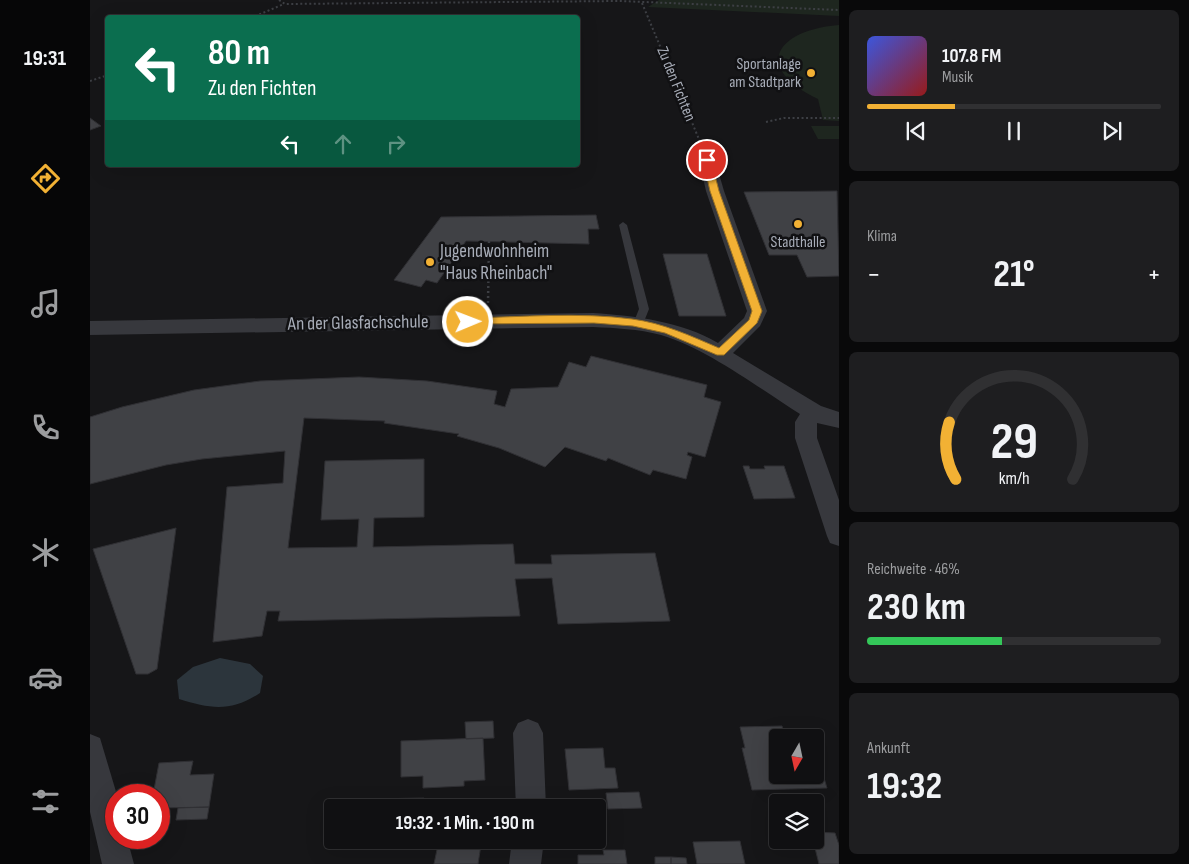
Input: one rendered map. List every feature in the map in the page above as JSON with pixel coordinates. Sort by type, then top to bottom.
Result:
[{"type":"street","points":[[707,160],[714,191],[757,311],[754,321],[720,353]]},
{"type":"street","name":"An der Glasfachschule","points":[[90,328],[594,320],[638,324],[668,330],[720,353],[813,412],[839,420]]},
{"type":"street","points":[[813,412],[806,422],[806,438],[839,536]]},
{"type":"street","points":[[528,733],[531,799]]},
{"type":"street","points":[[90,748],[118,864]]},
{"type":"street","points":[[525,864],[527,849]]},
{"type":"lane","points":[[623,225],[644,308],[638,324]]},
{"type":"path","points":[[279,0],[285,4]]},
{"type":"path","points":[[642,3],[649,0]]},
{"type":"path","points":[[258,15],[285,4],[620,1],[755,5],[839,10]]},
{"type":"path","name":"Zu den Fichten","points":[[642,3],[707,160]]},
{"type":"path","points":[[90,82],[105,75]]},
{"type":"path","points":[[766,122],[784,118],[839,118]]},
{"type":"path","points":[[488,321],[489,241]]},
{"type":"shaded area","points":[[659,0],[839,0],[839,16],[648,7]]},
{"type":"shaded area","name":"Sportanlage am Stadtpark","points":[[839,25],[839,121],[823,120],[818,99],[797,87],[784,75],[779,63],[780,52],[787,42],[800,34],[818,28]]},
{"type":"shaded area","points":[[811,126],[839,126],[839,139],[818,139]]},
{"type":"shaded area","points":[[220,658],[250,664],[263,676],[260,693],[240,703],[221,707],[211,707],[179,699],[177,680],[193,667]]},
{"type":"building","points":[[90,118],[101,126],[90,130]]},
{"type":"building","name":"Stadthalle","points":[[837,191],[839,276],[807,277],[797,255],[769,255],[744,192]]},
{"type":"building","name":"Jugendwohnheim \"Haus Rheinbach\"","points":[[596,215],[599,229],[588,229],[589,244],[466,241],[437,283],[426,280],[421,287],[394,280],[441,217]]},
{"type":"building","points":[[663,254],[707,254],[726,316],[679,316]]},
{"type":"building","points":[[591,356],[707,385],[704,397],[721,402],[705,457],[688,452],[687,455],[692,457],[686,479],[653,470],[650,475],[608,458],[606,461],[565,447],[545,467],[499,448],[457,436],[459,434],[384,423],[385,421],[304,418],[288,548],[357,547],[359,519],[321,520],[325,461],[424,459],[424,517],[374,518],[373,547],[513,544],[515,564],[552,564],[551,555],[655,553],[670,621],[558,624],[552,578],[515,579],[520,616],[278,621],[280,611],[267,611],[262,636],[213,642],[227,487],[283,483],[285,451],[202,459],[166,465],[90,484],[90,417],[122,407],[194,390],[260,381],[359,377],[427,381],[497,391],[494,404],[505,407],[511,389],[558,387],[569,362],[586,367]]},
{"type":"building","points":[[743,466],[749,466],[750,469],[765,469],[764,466],[784,466],[795,498],[754,499]]},
{"type":"building","points":[[176,528],[157,669],[148,674],[136,674],[93,549]]},
{"type":"building","points":[[493,721],[494,738],[466,739],[465,722]]},
{"type":"building","points":[[782,726],[783,729],[769,729],[769,784],[824,784],[824,778],[827,788],[752,790],[742,748],[745,748],[740,727]]},
{"type":"building","points":[[483,738],[485,780],[464,781],[464,786],[423,788],[423,776],[401,777],[401,741]]},
{"type":"building","points":[[603,748],[605,768],[615,768],[618,788],[569,790],[565,749]]},
{"type":"building","points":[[193,761],[190,775],[214,774],[209,807],[170,808],[170,784],[155,784],[159,763]]},
{"type":"building","points":[[639,792],[642,808],[608,809],[606,793]]},
{"type":"building","points":[[424,798],[424,799],[370,799]]},
{"type":"building","points":[[209,807],[207,819],[176,820],[178,808]]},
{"type":"building","points":[[824,832],[835,833],[839,845],[839,864],[819,864],[815,849],[824,849]]},
{"type":"building","points":[[740,841],[745,864],[697,864],[693,842]]},
{"type":"building","points":[[437,849],[480,849],[478,864],[434,864]]},
{"type":"building","points":[[603,850],[625,850],[627,864],[578,864],[578,855],[604,855]]},
{"type":"building","points":[[655,857],[671,857],[671,864],[655,864]]},
{"type":"building","points":[[671,857],[686,858],[687,864],[671,864]]},
{"type":"place","name":"Sportanlage am Stadtpark","points":[[811,73]]},
{"type":"place","name":"Stadthalle","points":[[798,224]]},
{"type":"place","name":"Jugendwohnheim \"Haus Rheinbach\"","points":[[430,262]]},
{"type":"route","points":[[468,322],[594,320],[633,322],[668,330],[708,346],[720,353],[754,321],[757,311],[714,191],[707,160]]}]
